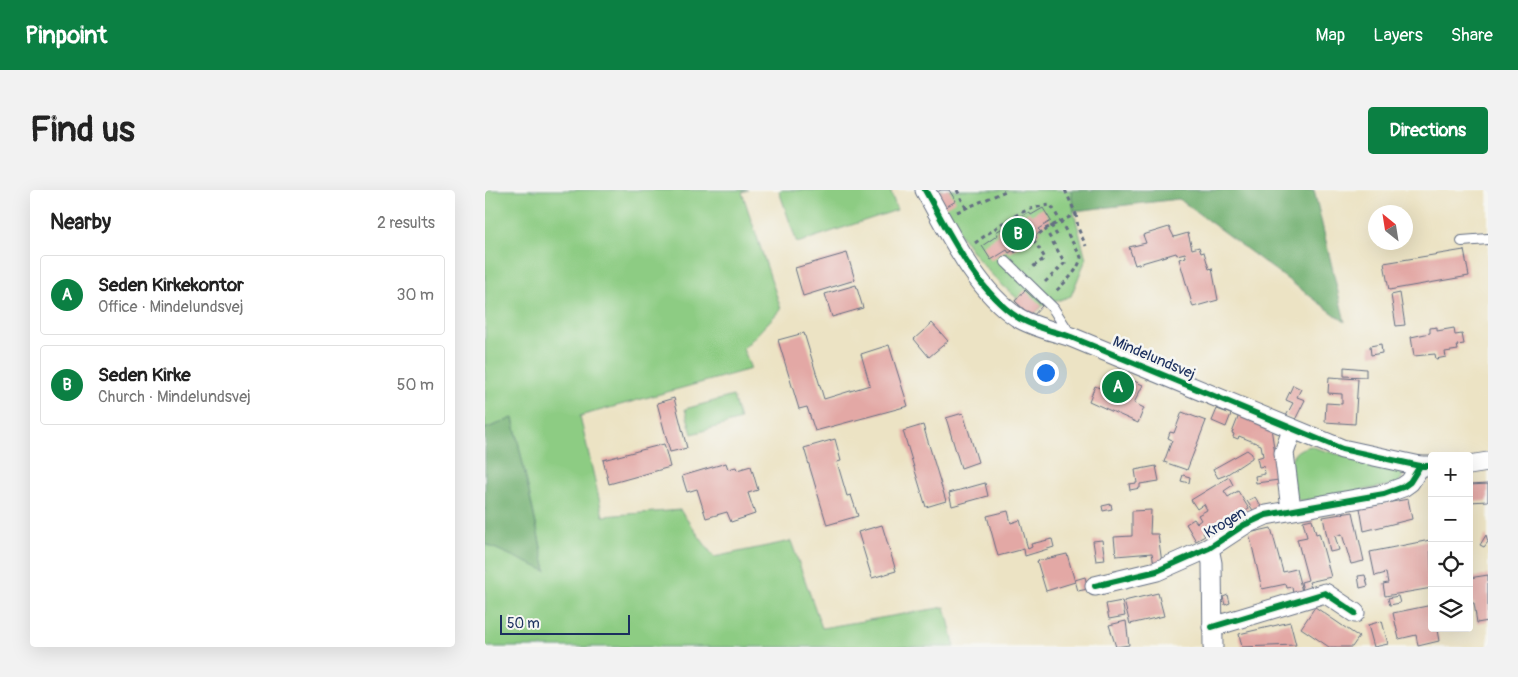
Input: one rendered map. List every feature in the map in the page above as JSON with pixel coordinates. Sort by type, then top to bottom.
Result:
[{"type":"street","name":"Mindelundsvej","points":[[925,190],[969,265],[992,294],[1016,316],[1030,324],[1071,337],[1292,430],[1342,449],[1426,466]]},
{"type":"street","points":[[1291,509],[1284,453],[1292,430]]},
{"type":"street","points":[[1473,464],[1488,462]]},
{"type":"street","name":"Krogen","points":[[1095,586],[1157,571],[1209,548],[1244,524],[1266,515],[1291,509],[1384,494],[1410,482],[1426,466]]},
{"type":"street","name":"Krogen","points":[[1209,548],[1212,563],[1213,647]]},
{"type":"street","points":[[1212,628],[1325,593],[1355,614]]},
{"type":"lane","points":[[1462,241],[1488,239]]},
{"type":"lane","points":[[1007,262],[1053,308],[1071,337]]},
{"type":"path","points":[[957,190],[966,208],[1008,190]]},
{"type":"path","points":[[992,190],[994,195]]},
{"type":"path","points":[[1065,190],[1076,214],[1078,228],[1086,246]]},
{"type":"path","points":[[974,244],[1017,213],[1038,206],[1051,206],[1081,257],[1080,264],[1070,277],[1045,300]]},
{"type":"path","points":[[1007,262],[1015,251],[1045,229],[1076,214]]},
{"type":"path","points":[[1051,225],[1058,237]]},
{"type":"path","points":[[1045,229],[1065,263],[1051,277]]},
{"type":"path","points":[[1025,265],[1028,270],[1045,258],[1033,239]]},
{"type":"path","points":[[1015,251],[1021,259]]},
{"type":"green space","points":[[485,190],[748,190],[742,192],[781,309],[743,349],[751,369],[580,416],[603,516],[680,510],[714,557],[791,541],[822,628],[945,607],[955,647],[485,647],[485,544],[546,570],[513,418],[485,429]]},
{"type":"green space","points":[[890,190],[897,210],[797,243],[779,191]]},
{"type":"green space","points":[[934,190],[1071,190],[1074,212],[1086,259],[1071,296],[1042,306],[1032,317],[1015,301],[1017,298],[980,261],[961,235]]},
{"type":"green space","points":[[1071,190],[1314,190],[1345,322],[1179,199],[1074,211]]},
{"type":"green space","points":[[733,396],[740,420],[692,434],[685,409]]},
{"type":"green space","points":[[513,418],[546,571],[485,544],[485,429]]},
{"type":"green space","points":[[1311,446],[1376,463],[1398,471],[1403,476],[1398,484],[1302,501],[1297,499],[1293,483],[1291,474],[1292,459],[1295,453]]},
{"type":"building","points":[[941,190],[949,190],[956,201],[944,208],[935,193]]},
{"type":"building","points":[[1043,208],[1051,221],[1038,229],[1041,232],[1009,253],[1007,250],[991,260],[982,246],[998,235],[996,232],[1029,212],[1031,215]]},
{"type":"building","points":[[1169,227],[1174,237],[1188,233],[1192,249],[1199,247],[1201,253],[1204,252],[1209,269],[1212,268],[1218,300],[1193,307],[1179,259],[1186,257],[1185,253],[1177,255],[1176,253],[1135,265],[1129,247],[1146,243],[1143,235]]},
{"type":"building","points":[[1464,250],[1469,276],[1389,290],[1384,263]]},
{"type":"building","points":[[847,253],[855,280],[803,296],[795,268]]},
{"type":"building","points":[[856,285],[863,308],[832,317],[825,294]]},
{"type":"building","points":[[1025,290],[1042,306],[1032,317],[1015,301]]},
{"type":"building","points":[[1400,293],[1405,325],[1396,326],[1391,295]]},
{"type":"building","points":[[932,323],[948,341],[929,357],[914,339]]},
{"type":"building","points":[[1437,327],[1437,331],[1454,328],[1455,335],[1462,334],[1464,344],[1457,345],[1458,350],[1445,352],[1446,357],[1436,359],[1435,354],[1414,356],[1411,337],[1430,333],[1430,328]]},
{"type":"building","points":[[804,333],[824,399],[870,385],[861,354],[889,345],[908,406],[815,431],[807,407],[799,409],[778,340]]},
{"type":"building","points":[[1381,344],[1382,353],[1371,355],[1370,346]]},
{"type":"building","points":[[1344,367],[1366,369],[1366,377],[1344,376]]},
{"type":"building","points":[[1116,373],[1143,385],[1134,403],[1144,408],[1138,423],[1089,401],[1095,386],[1109,392]]},
{"type":"building","points":[[1329,377],[1358,379],[1355,424],[1325,422],[1326,403],[1342,404],[1342,394],[1328,393]]},
{"type":"building","points":[[1293,385],[1301,389],[1297,397],[1305,400],[1295,420],[1286,416],[1293,403],[1286,400]]},
{"type":"building","points":[[674,398],[687,448],[670,452],[657,403]]},
{"type":"building","points":[[1217,409],[1231,414],[1226,427],[1212,421]]},
{"type":"building","points":[[1182,412],[1206,421],[1187,470],[1164,462],[1172,440],[1168,438],[1170,432],[1174,433]]},
{"type":"building","points":[[963,413],[978,462],[961,468],[946,418]]},
{"type":"building","points":[[1239,415],[1271,428],[1279,480],[1256,483],[1255,476],[1265,474],[1264,466],[1259,467],[1257,458],[1263,456],[1261,445],[1239,436],[1238,439],[1233,437],[1234,434],[1232,433]]},
{"type":"building","points":[[923,425],[946,501],[926,507],[903,431]]},
{"type":"building","points":[[835,439],[841,461],[837,462],[847,496],[851,495],[858,516],[827,525],[804,448]]},
{"type":"building","points":[[664,444],[670,467],[609,484],[603,460]]},
{"type":"building","points":[[1247,450],[1252,454],[1252,458],[1218,478],[1213,469]]},
{"type":"building","points":[[726,463],[728,469],[736,467],[737,470],[751,466],[758,490],[748,493],[755,514],[731,522],[727,512],[706,518],[697,489],[687,492],[682,476]]},
{"type":"building","points":[[1156,466],[1159,481],[1140,484],[1140,488],[1130,490],[1129,484],[1137,483],[1135,470]]},
{"type":"building","points":[[1183,475],[1190,477],[1189,483],[1181,481]]},
{"type":"building","points":[[1229,477],[1233,485],[1224,491],[1228,497],[1238,491],[1249,509],[1209,532],[1203,533],[1205,536],[1196,541],[1186,524],[1194,519],[1197,523],[1201,520],[1198,515],[1207,510],[1204,504],[1197,509],[1191,500]]},
{"type":"building","points":[[985,483],[988,496],[952,506],[949,493]]},
{"type":"building","points":[[1488,484],[1488,501],[1473,502],[1473,485]]},
{"type":"building","points":[[1255,497],[1262,508],[1254,512],[1247,501]]},
{"type":"building","points":[[1408,499],[1412,519],[1364,531],[1360,508]]},
{"type":"building","points":[[1111,504],[1112,509],[1103,511],[1102,506]]},
{"type":"building","points":[[1151,510],[1150,534],[1158,534],[1162,563],[1154,565],[1152,553],[1116,556],[1114,537],[1132,536],[1132,511]]},
{"type":"building","points":[[1008,511],[1011,523],[1020,520],[1028,549],[1032,547],[1031,544],[1052,539],[1054,547],[1025,556],[1024,549],[998,556],[987,516]]},
{"type":"building","points":[[1353,512],[1364,561],[1351,564],[1342,534],[1335,536],[1339,550],[1330,552],[1323,517]]},
{"type":"building","points":[[1312,519],[1316,534],[1319,533],[1331,577],[1309,582],[1311,588],[1303,591],[1301,582],[1308,580],[1297,539],[1307,537],[1303,521]]},
{"type":"building","points":[[882,525],[896,571],[872,578],[858,532]]},
{"type":"building","points":[[1271,528],[1283,572],[1296,569],[1302,591],[1293,594],[1292,587],[1287,588],[1286,584],[1262,589],[1249,533]]},
{"type":"building","points":[[1486,535],[1488,542],[1484,547],[1480,545]]},
{"type":"building","points":[[1102,540],[1105,560],[1096,561],[1093,541]]},
{"type":"building","points":[[1428,540],[1428,589],[1385,596],[1383,584],[1388,583],[1386,573],[1375,576],[1370,552]]},
{"type":"building","points":[[1067,554],[1075,582],[1046,591],[1037,561]]},
{"type":"building","points":[[1365,575],[1368,586],[1360,588],[1358,576]]},
{"type":"building","points":[[1488,575],[1488,621],[1477,623],[1473,603],[1473,577]]},
{"type":"building","points":[[1085,577],[1088,589],[1078,591],[1075,580]]},
{"type":"building","points":[[1158,593],[1164,616],[1130,624],[1124,601]]},
{"type":"building","points":[[1228,595],[1230,603],[1225,605],[1223,597]]},
{"type":"building","points":[[1398,596],[1400,603],[1390,605],[1388,598]]},
{"type":"building","points":[[1122,601],[1125,616],[1109,619],[1106,604]]},
{"type":"building","points":[[1428,606],[1428,632],[1437,632],[1439,641],[1418,646],[1416,635],[1399,639],[1393,613]]},
{"type":"building","points":[[1315,607],[1359,637],[1352,647],[1329,647],[1301,628]]},
{"type":"building","points":[[1126,621],[1129,645],[1116,647],[1109,625]]},
{"type":"building","points":[[1382,621],[1388,644],[1374,647],[1368,625]]},
{"type":"building","points":[[1290,622],[1296,645],[1242,647],[1239,634]]},
{"type":"cycle path","points":[[925,190],[954,242],[976,276],[1002,306],[1017,317],[1036,326],[1071,337],[1342,449],[1420,466],[1428,466]]},
{"type":"cycle path","points":[[1095,586],[1157,571],[1209,548],[1244,525],[1266,515],[1384,494],[1403,487],[1410,482],[1420,466]]},
{"type":"cycle path","points":[[1212,627],[1325,593],[1355,613]]},
{"type":"place","name":"Seden Kirke","points":[[1018,234]]},
{"type":"place","name":"Seden Kirkekontor","points":[[1118,387]]}]
